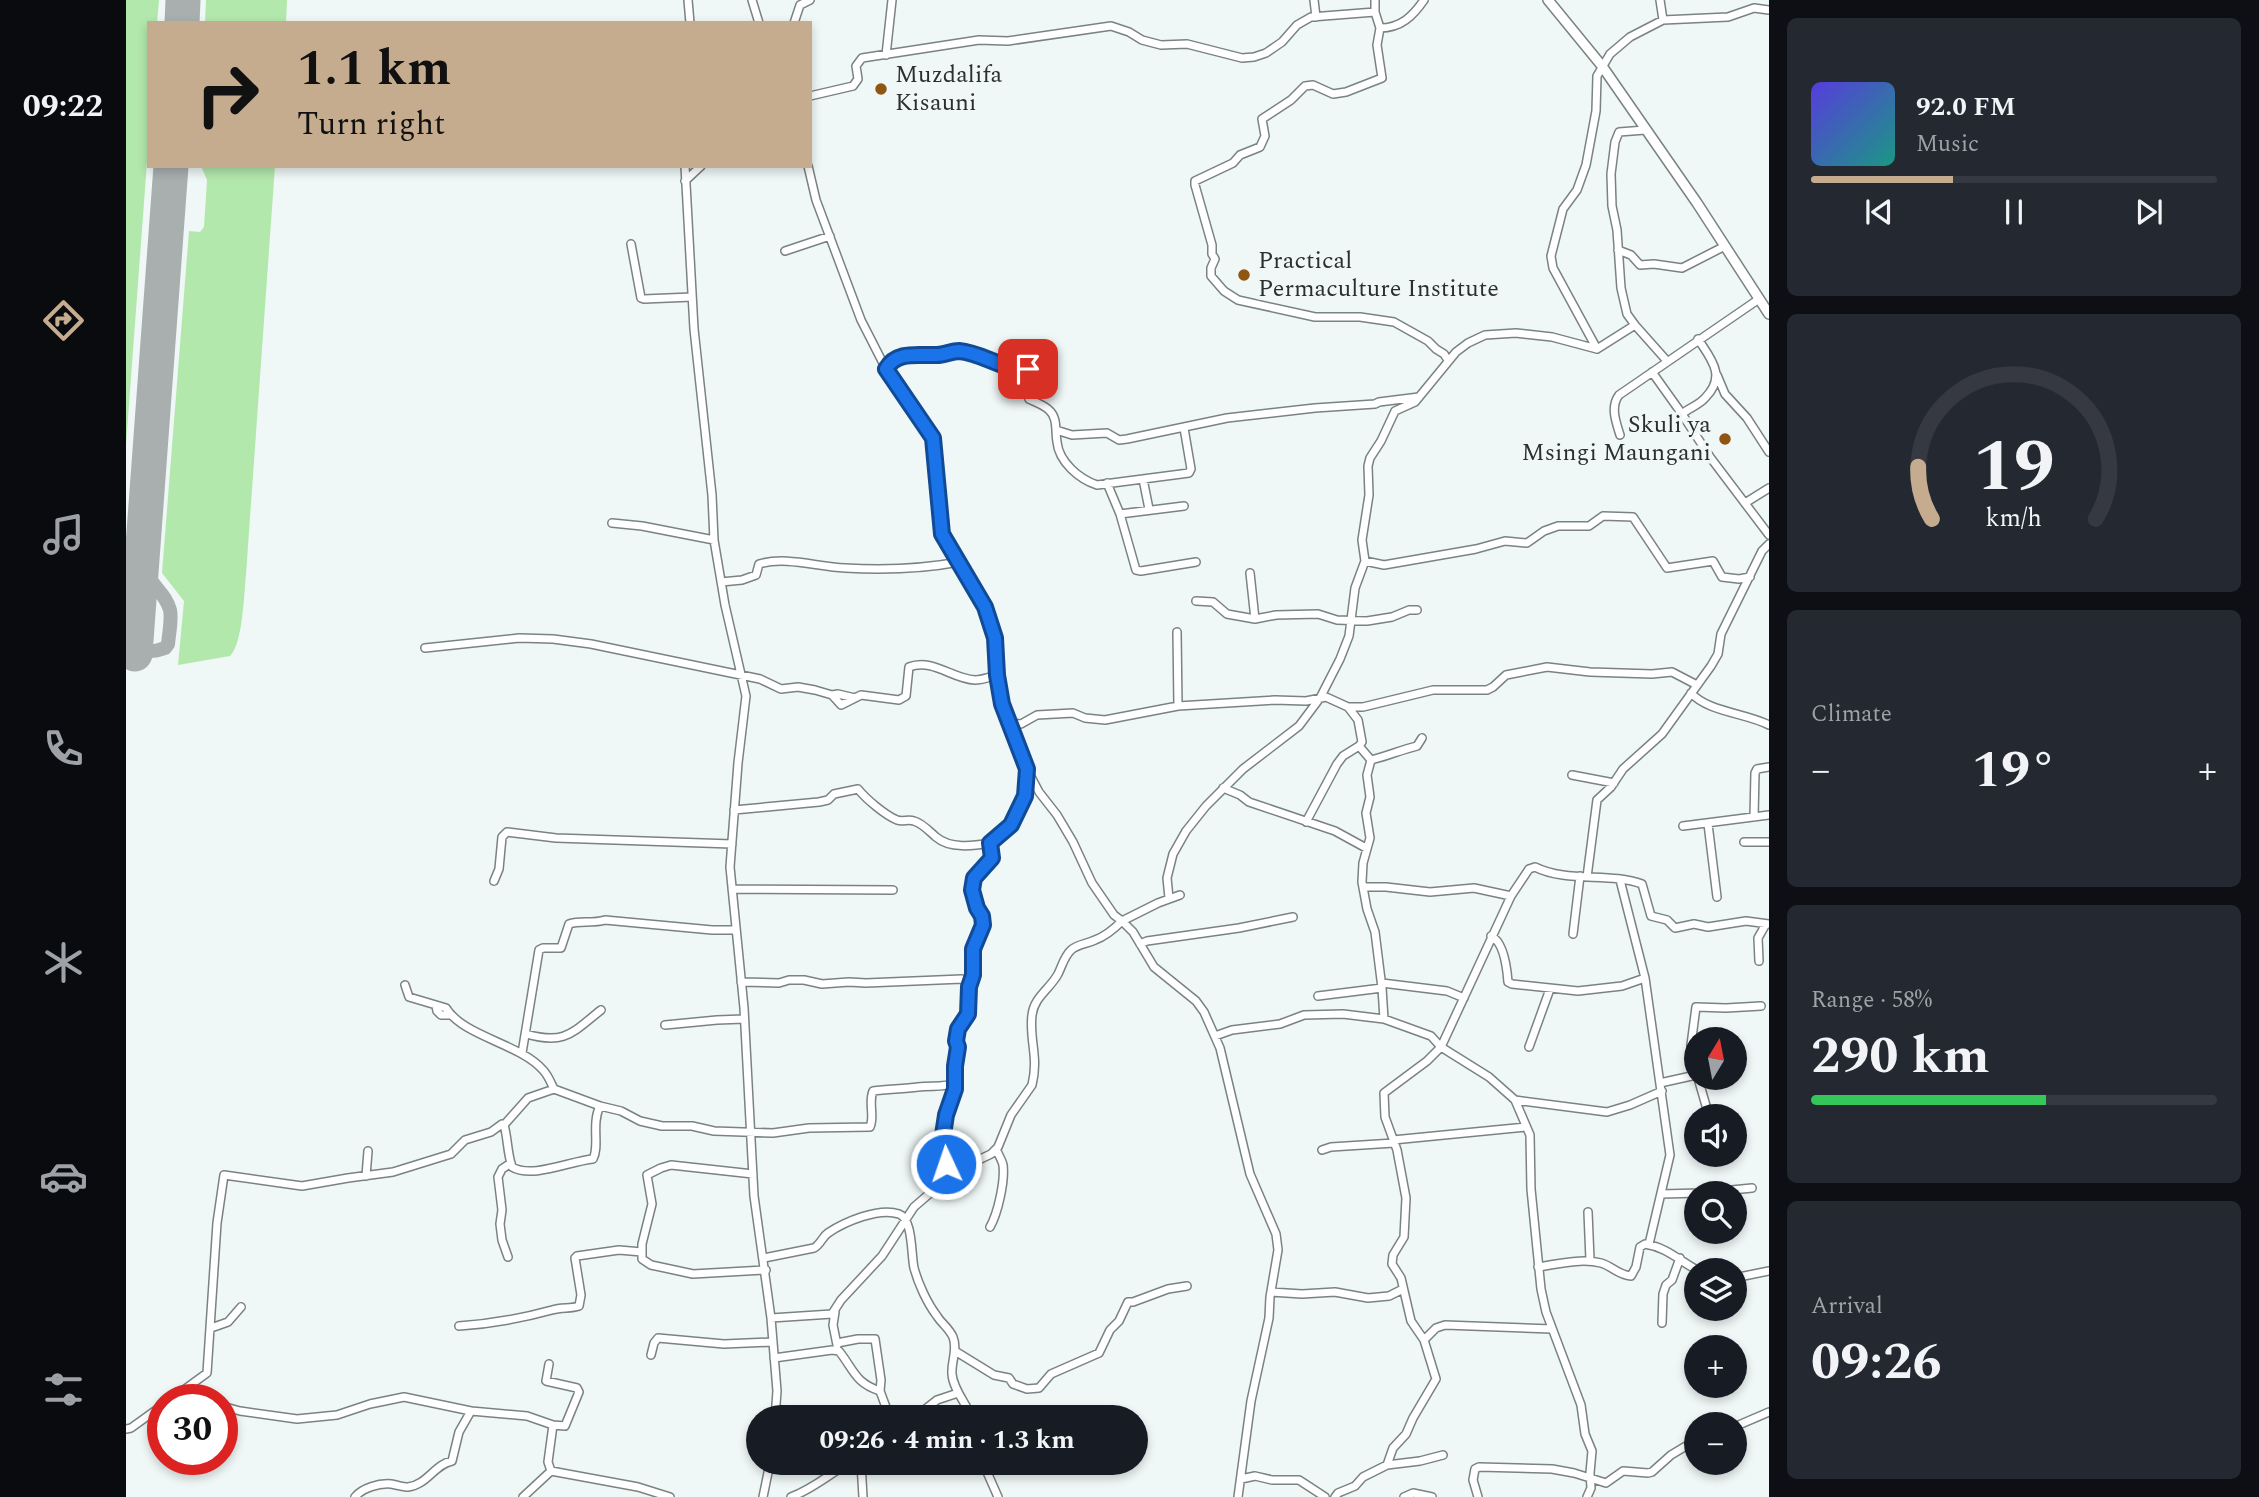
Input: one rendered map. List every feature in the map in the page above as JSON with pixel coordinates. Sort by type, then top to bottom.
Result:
[{"type":"main road","points":[[1548,0],[1602,66],[1769,314]]},
{"type":"street","points":[[688,0],[691,21]]},
{"type":"street","points":[[752,0],[759,21]]},
{"type":"street","points":[[795,21],[800,5],[810,0]]},
{"type":"street","points":[[886,55],[892,0]]},
{"type":"street","points":[[1314,0],[1315,17]]},
{"type":"street","points":[[1375,0],[1375,12],[1380,28],[1377,45],[1382,78],[1334,94],[1313,85],[1306,86],[1291,100],[1262,119],[1265,136],[1260,147],[1240,155],[1233,163],[1195,181],[1215,260],[1211,268],[1212,276],[1224,291],[1238,300],[1315,317],[1360,317],[1394,322],[1428,341],[1448,360]]},
{"type":"street","points":[[1380,28],[1390,28],[1412,17],[1424,0]]},
{"type":"street","points":[[1660,0],[1663,20]]},
{"type":"street","points":[[1597,349],[1553,268],[1551,256],[1563,209],[1577,190],[1586,165],[1596,111],[1597,76],[1602,66],[1608,61],[1610,54],[1630,37],[1663,20],[1728,17],[1754,8],[1769,10]]},
{"type":"street","points":[[812,96],[853,86],[858,79],[856,66],[859,60],[979,40],[1017,40],[1111,26],[1161,45],[1187,44],[1242,58],[1266,53],[1282,42],[1297,24],[1315,17],[1375,12]]},
{"type":"street","points":[[1645,130],[1619,132],[1615,142],[1611,182],[1621,288],[1627,314],[1667,361]]},
{"type":"street","points":[[685,168],[692,297],[714,540],[747,696],[738,763],[730,867],[744,1019],[754,1196],[766,1270],[776,1405]]},
{"type":"street","points":[[685,181],[699,168]]},
{"type":"street","points":[[808,168],[816,200],[861,320],[886,369],[933,438],[942,534],[985,607],[995,638],[1002,704],[1027,769],[1039,792],[1073,842],[1093,883],[1114,915],[1140,944],[1154,967],[1196,1001],[1215,1035],[1250,1174],[1276,1234],[1278,1250],[1269,1318],[1251,1401],[1238,1497]]},
{"type":"street","points":[[785,251],[830,236]]},
{"type":"street","points":[[631,244],[641,298],[692,297]]},
{"type":"street","points":[[1618,250],[1631,255],[1640,265],[1654,264],[1676,268],[1687,266],[1725,246]]},
{"type":"street","points":[[1620,435],[1614,402],[1619,395],[1759,299]]},
{"type":"street","points":[[1169,898],[1167,878],[1173,854],[1186,831],[1223,788],[1253,760],[1299,726],[1320,698],[1340,659],[1349,636],[1355,588],[1365,561],[1362,540],[1369,495],[1368,466],[1370,457],[1395,411],[1419,397],[1448,360],[1468,343],[1485,335],[1516,333],[1552,337],[1597,349],[1635,325]]},
{"type":"street","points":[[1698,339],[1715,366],[1725,394],[1746,418],[1769,452]]},
{"type":"street","points":[[886,369],[895,359],[912,354],[937,355],[959,351],[1017,370],[1028,369]]},
{"type":"street","points":[[1652,372],[1710,457],[1769,536]]},
{"type":"street","points":[[1682,414],[1706,398],[1717,374]]},
{"type":"street","points":[[1056,430],[1072,435],[1107,433],[1119,440],[1227,418],[1375,404],[1379,401],[1419,397]]},
{"type":"street","points":[[1029,399],[1051,411],[1057,447],[1074,473],[1097,485],[1189,473],[1191,469],[1184,428]]},
{"type":"street","points":[[1143,480],[1149,509]]},
{"type":"street","points":[[1107,484],[1120,514],[1136,570],[1196,562]]},
{"type":"street","points":[[1745,503],[1769,488]]},
{"type":"street","points":[[1120,514],[1184,506]]},
{"type":"street","points":[[1365,561],[1384,565],[1476,549],[1505,541],[1527,543],[1544,531],[1558,526],[1589,526],[1603,516],[1627,516],[1633,517],[1667,568],[1713,561],[1722,577],[1750,577]]},
{"type":"street","points":[[612,523],[714,540]]},
{"type":"street","points":[[1573,934],[1597,800],[1614,783],[1623,769],[1662,734],[1715,660],[1721,635],[1762,551],[1769,544]]},
{"type":"street","points":[[721,582],[742,580],[756,575],[759,564],[766,562],[786,561],[844,568],[930,567],[959,562]]},
{"type":"street","points":[[1250,573],[1255,619]]},
{"type":"street","points":[[1196,601],[1213,602],[1227,614],[1255,619],[1276,615],[1318,614],[1350,622],[1382,619],[1417,610]]},
{"type":"street","points":[[1177,632],[1178,706]]},
{"type":"street","points":[[425,648],[519,638],[591,644],[760,679],[781,689],[798,687],[832,695],[841,705],[861,695],[899,700],[906,696],[909,667],[917,664],[974,680],[997,675]]},
{"type":"street","points":[[1348,707],[1363,707],[1433,690],[1487,690],[1506,675],[1547,667],[1652,674],[1672,672],[1697,685]]},
{"type":"street","points":[[1691,693],[1696,699],[1769,725]]},
{"type":"street","points":[[1010,723],[1021,724],[1037,715],[1073,713],[1085,718],[1105,720],[1178,706],[1331,698],[1348,707],[1358,720],[1362,742],[1337,764],[1306,822]]},
{"type":"street","points":[[1371,760],[1417,746],[1422,738]]},
{"type":"street","points":[[1359,746],[1371,760]]},
{"type":"street","points":[[1371,760],[1367,775],[1370,797],[1366,813],[1370,838],[1363,863],[1364,887],[1367,909],[1375,932],[1384,1019]]},
{"type":"street","points":[[1754,817],[1755,773],[1757,769],[1769,767]]},
{"type":"street","points":[[734,810],[819,802],[828,800],[834,794],[858,789],[865,798],[892,817],[899,821],[912,820],[942,842],[952,845],[990,843],[1011,825],[1025,796],[1027,769]]},
{"type":"street","points":[[1572,775],[1614,783]]},
{"type":"street","points":[[1223,788],[1249,802],[1335,831],[1366,848]]},
{"type":"street","points":[[1683,826],[1769,814]]},
{"type":"street","points":[[1708,824],[1717,897]]},
{"type":"street","points":[[494,881],[499,869],[502,837],[507,832],[556,838],[732,844]]},
{"type":"street","points":[[1744,842],[1769,842]]},
{"type":"street","points":[[949,1174],[943,1135],[955,1083],[958,1029],[968,1014],[973,949],[983,925],[972,890],[974,878],[992,858],[990,843]]},
{"type":"street","points":[[1387,1465],[1393,1448],[1406,1434],[1423,1399],[1436,1382],[1434,1367],[1424,1339],[1411,1321],[1401,1278],[1392,1259],[1404,1237],[1406,1198],[1394,1141],[1385,1117],[1384,1093],[1427,1061],[1441,1047],[1511,895],[1529,869],[1535,867],[1545,872],[1642,884],[1651,916],[1667,920],[1675,929],[1694,924],[1709,926],[1746,921],[1768,924],[1758,938],[1759,961]]},
{"type":"street","points":[[1620,880],[1645,978],[1670,1155],[1649,1244]]},
{"type":"street","points":[[1364,887],[1430,892],[1474,888],[1511,895]]},
{"type":"street","points":[[733,889],[893,890]]},
{"type":"street","points":[[880,1391],[858,1379],[839,1351],[833,1325],[835,1311],[841,1300],[882,1256],[914,1207],[944,1182],[949,1174],[991,1154],[1002,1142],[1011,1115],[1032,1085],[1036,1065],[1032,1038],[1032,1014],[1035,1005],[1055,979],[1069,951],[1107,934],[1132,915],[1180,895]]},
{"type":"street","points":[[1140,944],[1147,940],[1239,928],[1293,917]]},
{"type":"street","points":[[522,1053],[539,950],[543,947],[562,948],[571,923],[595,923],[605,920],[736,930]]},
{"type":"street","points":[[1492,936],[1498,940],[1507,968],[1508,982],[1584,991],[1622,986],[1645,978]]},
{"type":"street","points":[[741,982],[779,983],[791,979],[821,984],[962,979],[969,987]]},
{"type":"street","points":[[405,985],[409,997],[436,1006],[440,1015],[450,1015],[460,1023],[522,1053],[545,1071],[554,1089]]},
{"type":"street","points":[[1318,996],[1382,985],[1447,991],[1464,998]]},
{"type":"street","points":[[1529,1047],[1550,989]]},
{"type":"street","points":[[1694,1027],[1696,1007],[1761,1006]]},
{"type":"street","points":[[526,1034],[557,1040],[601,1010]]},
{"type":"street","points":[[1215,1035],[1280,1024],[1304,1015],[1343,1014],[1384,1019],[1431,1036],[1441,1047],[1489,1077],[1515,1100],[1530,1135],[1531,1189],[1541,1289],[1552,1329],[1581,1405],[1585,1434],[1592,1451],[1591,1488],[1587,1497]]},
{"type":"street","points":[[666,1025],[744,1019]]},
{"type":"street","points":[[1515,1100],[1607,1112],[1630,1105],[1661,1087],[1684,1081]]},
{"type":"street","points":[[191,1384],[207,1373],[224,1175],[302,1186],[393,1172],[451,1154],[465,1140],[504,1125],[528,1098],[554,1089],[621,1111],[640,1121],[662,1126],[773,1133],[808,1128],[870,1127],[873,1091],[948,1087],[955,1083]]},
{"type":"street","points":[[504,1125],[512,1167],[523,1171],[539,1171],[577,1161],[593,1160],[596,1153],[594,1130],[600,1106]]},
{"type":"street","points":[[1322,1150],[1526,1127]]},
{"type":"street","points":[[990,1227],[997,1215],[1003,1178],[1003,1163],[996,1149]]},
{"type":"street","points":[[366,1176],[368,1151]]},
{"type":"street","points":[[508,1257],[500,1224],[502,1209],[498,1177],[502,1169],[511,1163]]},
{"type":"street","points":[[753,1174],[671,1166],[647,1175],[652,1204],[642,1259],[651,1265],[693,1274],[766,1270]]},
{"type":"street","points":[[1661,1194],[1752,1188]]},
{"type":"street","points":[[1588,1212],[1590,1260]]},
{"type":"street","points":[[764,1258],[819,1246],[829,1232],[871,1213],[899,1214],[906,1220],[917,1277],[936,1315],[951,1332],[955,1343],[952,1376],[965,1405]]},
{"type":"street","points":[[1538,1267],[1590,1260],[1606,1265],[1622,1276],[1631,1276],[1636,1267],[1640,1247],[1649,1244],[1684,1261]]},
{"type":"street","points":[[459,1325],[528,1317],[558,1308],[570,1309],[579,1306],[582,1303],[575,1258],[577,1256],[620,1250],[642,1252]]},
{"type":"street","points":[[1662,1323],[1663,1294],[1666,1285],[1672,1280],[1680,1258]]},
{"type":"street","points":[[1747,1275],[1769,1270]]},
{"type":"street","points":[[955,1350],[994,1375],[1004,1376],[1013,1384],[1027,1389],[1039,1388],[1051,1374],[1099,1353],[1110,1329],[1119,1321],[1128,1302],[1187,1286]]},
{"type":"street","points":[[1271,1292],[1335,1292],[1368,1298],[1389,1296],[1403,1289]]},
{"type":"street","points":[[211,1328],[228,1322],[241,1307]]},
{"type":"street","points":[[771,1318],[828,1316],[835,1311]]},
{"type":"street","points":[[1424,1339],[1436,1328],[1444,1325],[1552,1329]]},
{"type":"street","points":[[651,1355],[658,1338],[724,1344],[773,1342]]},
{"type":"street","points":[[837,1343],[875,1339],[880,1391],[885,1405]]},
{"type":"street","points":[[774,1358],[839,1351]]},
{"type":"street","points":[[238,1410],[297,1419],[337,1415],[404,1397],[471,1411],[527,1416],[565,1426],[579,1392],[578,1388],[546,1381],[549,1364]]},
{"type":"street","points":[[931,1405],[958,1393]]},
{"type":"street","points":[[355,1497],[362,1490],[379,1484],[407,1487],[423,1482],[445,1462],[452,1461],[459,1432],[471,1411]]},
{"type":"street","points":[[1747,1421],[1769,1412]]},
{"type":"street","points":[[126,1429],[147,1416]]},
{"type":"street","points":[[551,1471],[548,1462],[553,1425]]},
{"type":"street","points":[[1478,1497],[1473,1480],[1475,1469],[1479,1467],[1552,1469],[1606,1483],[1623,1471],[1648,1473],[1684,1447]]},
{"type":"street","points":[[1335,1497],[1355,1486],[1363,1476],[1387,1465],[1443,1455]]},
{"type":"street","points":[[523,1497],[551,1471]]},
{"type":"street","points":[[551,1471],[638,1487],[670,1497]]},
{"type":"street","points":[[763,1497],[768,1475]]},
{"type":"street","points":[[791,1497],[812,1489],[827,1475]]},
{"type":"street","points":[[862,1475],[863,1497]]},
{"type":"street","points":[[988,1475],[998,1497]]},
{"type":"street","points":[[1241,1479],[1255,1476],[1272,1480],[1299,1480],[1325,1497]]},
{"type":"street","points":[[404,1497],[407,1487]]},
{"type":"street","points":[[1405,1497],[1413,1493],[1432,1497]]},
{"type":"green space","points":[[126,0],[159,0],[157,21],[147,21],[147,162],[126,445]]},
{"type":"green space","points":[[206,0],[287,0],[286,21],[205,21]]},
{"type":"green space","points":[[202,168],[275,168],[246,574],[238,641],[230,656],[178,665],[184,601],[162,573],[189,231],[200,232],[204,227],[207,180]]},
{"type":"taxiway","points":[[139,598],[127,623],[131,638],[138,648],[143,650],[165,648],[171,622],[170,610],[168,603],[148,576],[142,561]]},
{"type":"runway","points":[[182,21],[183,0]]},
{"type":"runway","points":[[135,654],[171,168]]},
{"type":"place","name":"Muzdalifa Kisauni","points":[[881,89]]},
{"type":"place","name":"Practical Permaculture Institute","points":[[1244,275]]},
{"type":"place","name":"Skuli ya Msingi Maungani","points":[[1725,439]]},
{"type":"route","points":[[946,1164],[943,1135],[946,1115],[955,1089],[958,1047],[956,1041],[958,1029],[968,1014],[973,949],[983,925],[972,890],[974,878],[992,858],[990,843],[1011,825],[1020,808],[1025,796],[1027,769],[1002,704],[995,638],[985,607],[942,534],[933,438],[886,369],[895,359],[912,354],[937,355],[959,351],[1017,370],[1028,369]]}]
